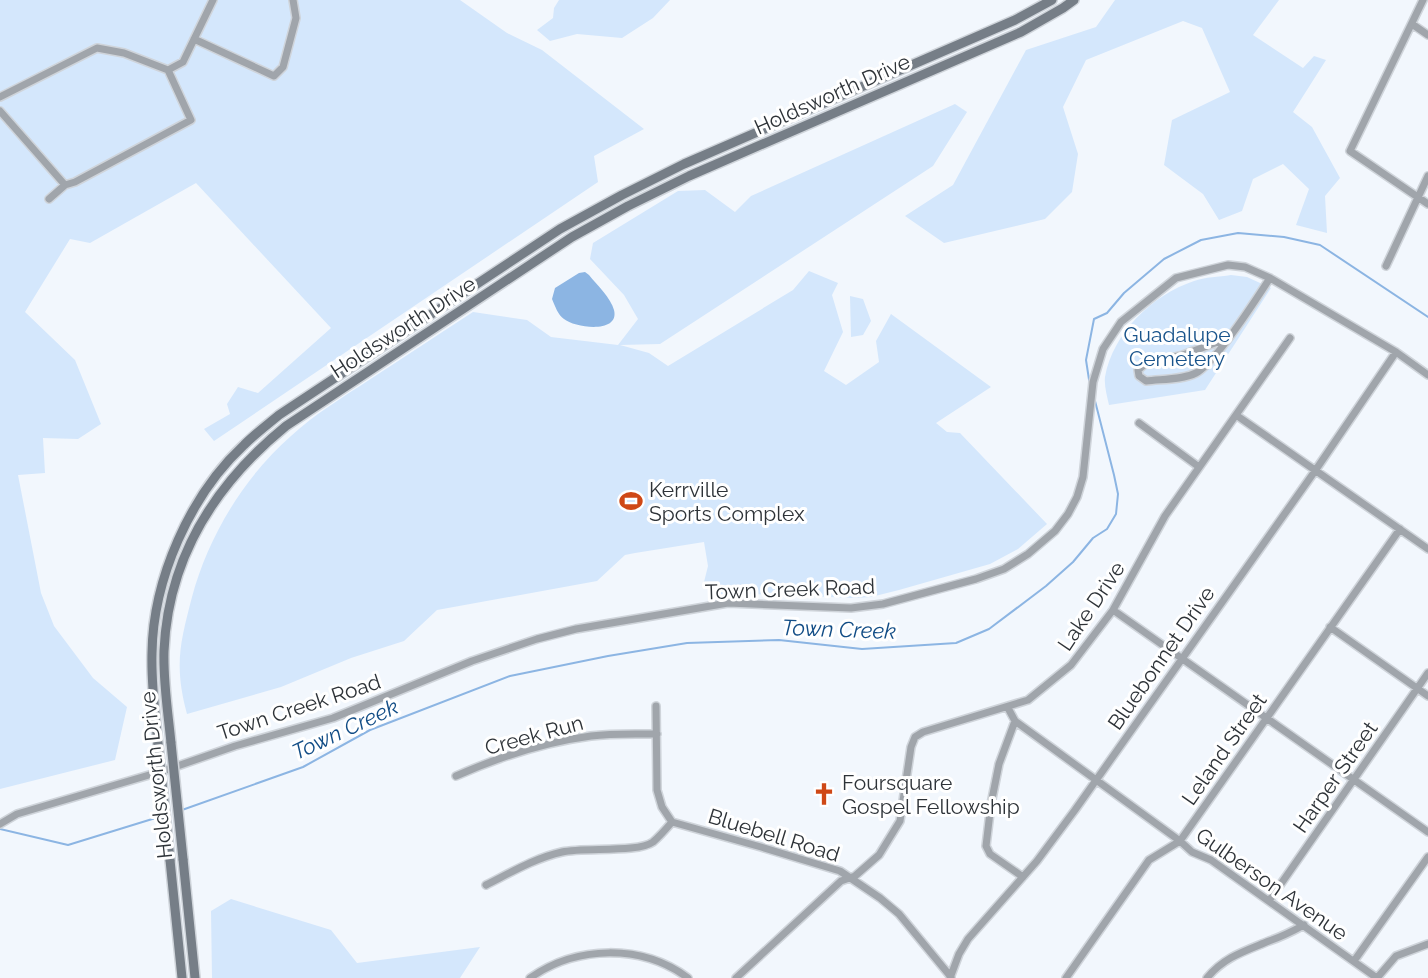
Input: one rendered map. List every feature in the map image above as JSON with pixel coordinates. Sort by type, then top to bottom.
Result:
[{"type":"main road","name":"Holdsworth Drive","points":[[182,978],[152,679],[154,623],[160,593],[181,531],[201,497],[242,446],[279,415],[560,229],[684,164],[1015,20],[1052,0]]},
{"type":"main road","name":"Holdsworth Drive","points":[[195,978],[165,678],[167,624],[172,596],[193,537],[212,504],[233,476],[259,448],[286,426],[572,237],[689,176],[1021,32],[1074,0]]},
{"type":"main road","points":[[879,79],[884,91]]},
{"type":"main road","points":[[504,267],[512,277]]},
{"type":"street","points":[[168,70],[183,62],[213,0]]},
{"type":"street","points":[[194,39],[274,76],[283,67],[291,38],[296,18],[293,0]]},
{"type":"street","points":[[1423,0],[1350,151],[1428,204]]},
{"type":"street","points":[[1412,24],[1428,35]]},
{"type":"street","points":[[0,97],[97,48],[124,53],[168,70],[191,120],[75,182],[65,185],[49,199]]},
{"type":"street","points":[[0,111],[65,185]]},
{"type":"street","points":[[1386,266],[1428,176]]},
{"type":"street","name":"Town Creek Road","points":[[0,824],[17,814],[333,718],[472,661],[537,639],[576,629],[728,603],[851,608],[883,604],[976,579],[1004,569],[1028,554],[1055,531],[1077,497],[1083,477],[1093,382],[1103,349],[1121,322],[1176,278],[1228,265],[1245,267],[1270,278],[1395,352],[1428,375]]},
{"type":"street","points":[[1228,338],[1182,355],[1145,364],[1139,368],[1138,374],[1146,381],[1197,372],[1209,364],[1228,338],[1270,278]]},
{"type":"street","name":"Lake Drive","points":[[736,978],[841,881],[855,876],[883,851],[900,821],[911,747],[915,737],[923,732],[1008,708],[1034,697],[1065,671],[1113,610],[1165,516],[1290,338]]},
{"type":"street","name":"Bluebonnet Drive","points":[[951,978],[959,954],[968,939],[1037,861],[1315,471],[1395,352]]},
{"type":"street","points":[[1236,415],[1428,549]]},
{"type":"street","points":[[1139,423],[1199,467]]},
{"type":"street","name":"Leland Street","points":[[1066,978],[1149,860],[1180,841],[1400,529]]},
{"type":"street","points":[[1113,610],[1428,832]]},
{"type":"street","points":[[1330,627],[1428,696]]},
{"type":"street","name":"Harper Street","points":[[1269,900],[1428,673]]},
{"type":"street","points":[[486,885],[537,860],[562,852],[583,849],[639,848],[652,843],[672,822],[662,807],[657,790],[656,706]]},
{"type":"street","name":"Gulberson Avenue","points":[[1008,708],[1015,721],[1097,778],[1192,852],[1211,860],[1377,978]]},
{"type":"street","points":[[1015,721],[999,764],[986,846],[990,854],[1023,877]]},
{"type":"street","name":"Creek Run","points":[[456,776],[481,765],[539,746],[595,735],[657,734]]},
{"type":"street","name":"Bluebell Road","points":[[672,822],[830,867],[880,898],[899,914],[951,978]]},
{"type":"street","points":[[1354,961],[1428,857]]},
{"type":"street","points":[[1207,978],[1232,956],[1304,925]]},
{"type":"street","points":[[1377,978],[1396,956],[1428,944]]},
{"type":"street","points":[[530,978],[542,970],[572,959],[594,953],[614,952],[643,956],[665,963],[688,978]]},
{"type":"green space","points":[[0,0],[460,0],[507,33],[542,50],[644,129],[594,156],[598,182],[214,441],[204,429],[230,414],[227,404],[238,387],[258,393],[331,328],[196,183],[90,243],[70,239],[25,312],[75,360],[101,424],[78,439],[43,438],[45,473],[18,475],[41,593],[54,626],[93,678],[127,707],[115,760],[0,789]]},
{"type":"green space","points":[[559,0],[670,0],[653,18],[622,38],[577,34],[550,41],[537,30],[553,18],[554,8]]},
{"type":"green space","points":[[1115,0],[1279,0],[1253,35],[1303,68],[1314,56],[1326,60],[1293,112],[1312,127],[1340,178],[1325,196],[1327,233],[1296,225],[1309,189],[1283,164],[1253,179],[1242,211],[1219,220],[1203,194],[1164,165],[1172,120],[1230,92],[1202,28],[1183,21],[1086,60],[1063,107],[1078,154],[1072,192],[1045,219],[944,243],[905,216],[953,185],[1026,50],[1096,27]]},
{"type":"green space","name":"Kerrville Sports Complex","points":[[955,104],[967,112],[933,166],[660,344],[620,345],[649,353],[668,366],[793,290],[809,271],[838,283],[832,295],[843,332],[824,371],[846,385],[879,362],[876,341],[891,314],[991,387],[936,423],[947,432],[960,433],[1047,524],[1018,549],[990,564],[899,590],[871,597],[855,598],[724,595],[711,590],[704,582],[708,566],[704,542],[635,553],[625,555],[597,581],[437,610],[404,641],[351,658],[281,687],[187,714],[181,682],[180,655],[192,597],[208,552],[243,489],[274,452],[310,420],[473,312],[527,320],[551,337],[618,345],[638,319],[624,295],[590,259],[593,243],[678,191],[705,190],[735,212],[751,196]]},
{"type":"green space","name":"Guadalupe Cemetery","points":[[1231,275],[1247,277],[1271,288],[1205,390],[1109,405],[1105,377],[1109,361],[1116,345],[1137,318],[1149,306],[1178,287],[1198,280]]},
{"type":"green space","points":[[850,296],[863,299],[871,321],[863,335],[851,337]]},
{"type":"green space","points":[[231,899],[331,930],[357,963],[480,947],[460,978],[212,978],[211,911]]},
{"type":"water","points":[[585,272],[607,296],[614,310],[614,318],[604,326],[577,325],[564,319],[552,299],[555,288],[579,273]]},
{"type":"waterway","name":"Town Creek","points":[[1090,386],[1086,360],[1094,319],[1107,313],[1124,293],[1164,259],[1201,240],[1238,233],[1284,237],[1320,245],[1428,317]]},
{"type":"waterway","name":"Town Creek","points":[[182,810],[303,767],[370,730],[510,676],[687,643],[779,640],[862,649],[956,643],[989,629],[1046,586],[1073,562],[1093,538],[1107,529],[1116,514],[1118,494],[1094,397]]},
{"type":"waterway","name":"Town Creek","points":[[0,829],[68,845],[162,816]]},
{"type":"place","name":"Kerrville Sports Complex","points":[[631,501]]},
{"type":"place","name":"Foursquare Gospel Fellowship","points":[[824,794]]}]
